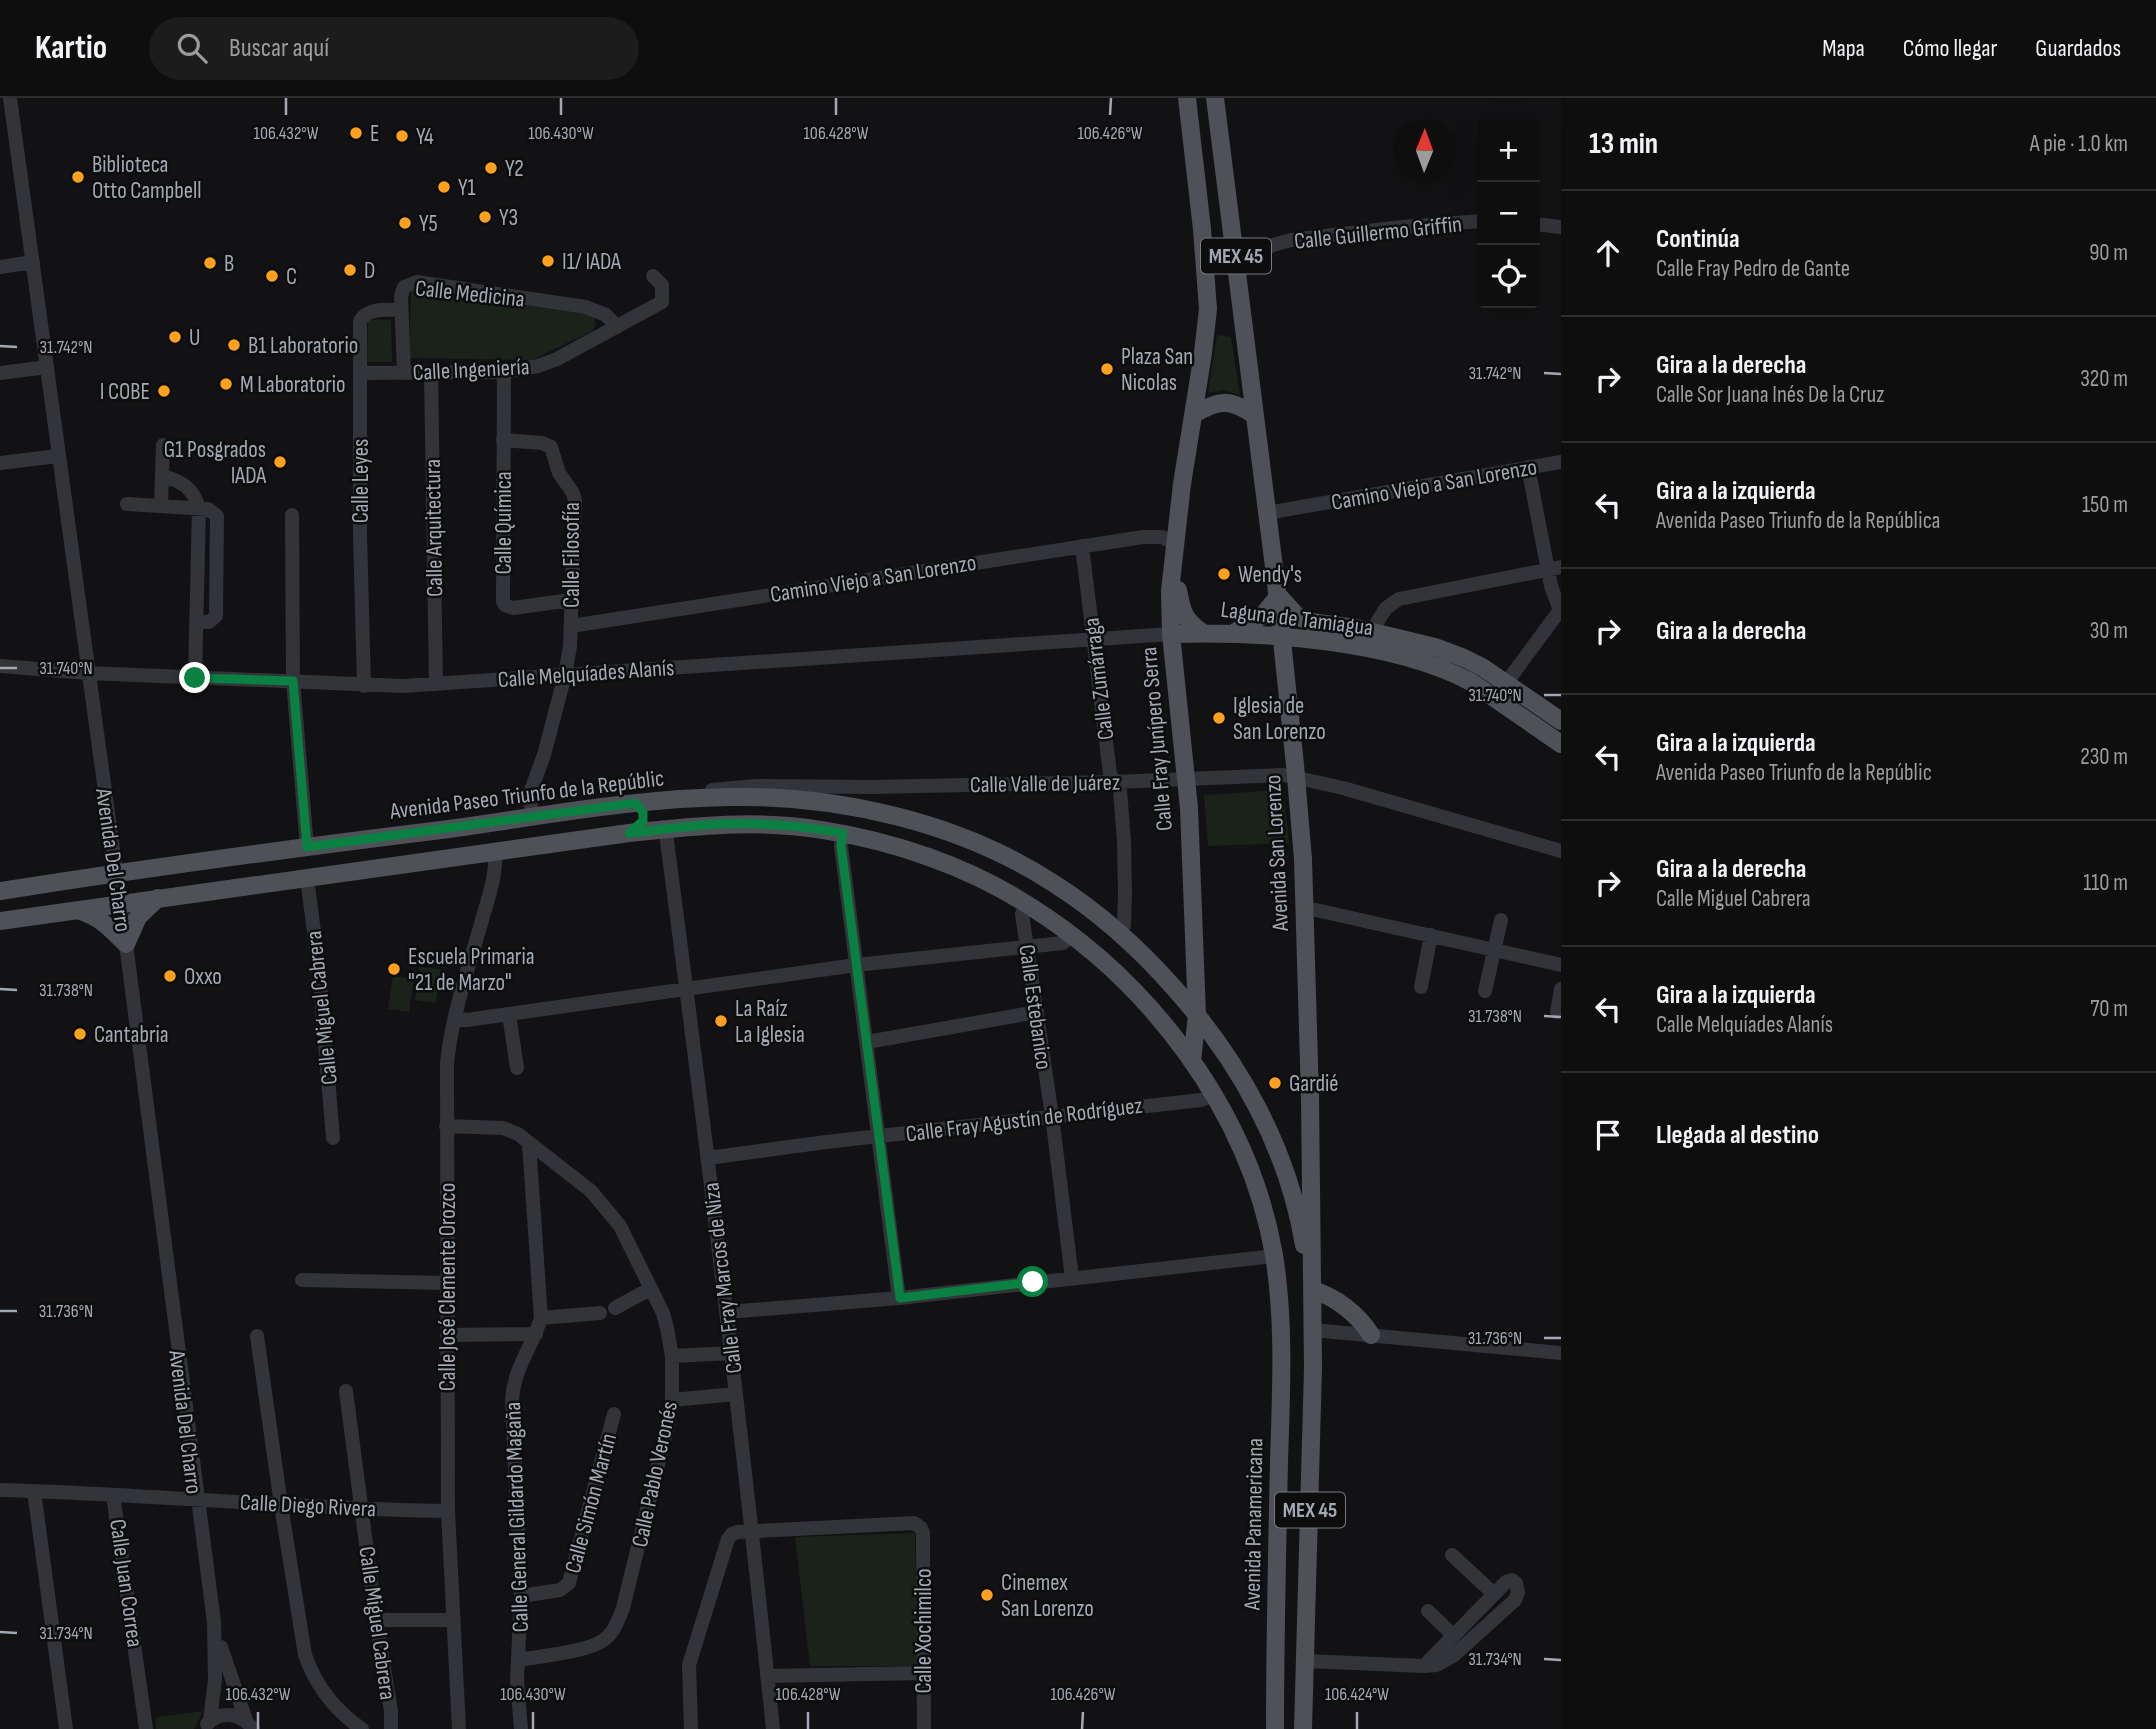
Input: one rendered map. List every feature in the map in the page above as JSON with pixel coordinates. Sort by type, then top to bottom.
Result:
[{"type":"main road","name":"MEX 45","points":[[1187,98],[1208,309],[1194,414]]},
{"type":"main road","name":"MEX 45","points":[[1215,98],[1254,415]]},
{"type":"main road","points":[[1194,414],[1209,406],[1228,402],[1254,415]]},
{"type":"main road","name":"Calle Fray Junípero Serra","points":[[1192,1061],[1197,1015],[1187,777],[1171,634],[1173,551],[1194,414]]},
{"type":"main road","name":"Avenida San Lorenzo","points":[[1254,415],[1296,776],[1305,910],[1312,1290]]},
{"type":"main road","points":[[1173,551],[1184,616],[1203,633]]},
{"type":"main road","points":[[1234,633],[1263,615],[1277,596]]},
{"type":"main road","name":"Laguna de Tamiagua","points":[[1277,596],[1297,616],[1311,622],[1370,632],[1464,658],[1507,683],[1561,721]]},
{"type":"main road","name":"Laguna de Tamiagua","points":[[1171,634],[1234,633],[1335,643],[1398,657],[1471,682],[1561,744]]},
{"type":"main road","name":"Avenida Paseo Triunfo de la Repúblic","points":[[0,891],[535,816],[688,799],[756,797],[805,800],[872,812],[936,829],[985,847],[1050,881],[1084,904],[1121,934],[1160,972],[1197,1015],[1245,1081],[1273,1139],[1296,1205],[1312,1290]]},
{"type":"main road","points":[[667,829],[672,811],[688,799]]},
{"type":"main road","points":[[629,833],[643,821],[643,812],[635,803]]},
{"type":"main road","name":"MEX 45","points":[[0,921],[667,829],[747,824],[783,825],[843,833],[908,850],[991,884],[1026,904],[1072,936],[1143,1001],[1192,1061],[1230,1124],[1248,1163],[1274,1256]]},
{"type":"main road","points":[[76,910],[105,922],[125,944],[138,917],[158,898]]},
{"type":"main road","name":"Avenida Panamericana","points":[[1274,1256],[1280,1320],[1275,1729]]},
{"type":"main road","name":"MEX 45","points":[[1303,1729],[1313,1368],[1312,1290]]},
{"type":"main road","points":[[1312,1290],[1329,1296],[1363,1321],[1371,1335]]},
{"type":"main road","points":[[1280,1364],[1296,1359],[1313,1368]]},
{"type":"street","name":"Avenida Del Charro","points":[[10,98],[214,1622],[227,1670],[250,1724]]},
{"type":"street","name":"Calle Guillermo Griffin","points":[[1236,261],[1291,240],[1402,227],[1477,222]]},
{"type":"street","points":[[1540,225],[1561,228]]},
{"type":"street","points":[[0,267],[33,262]]},
{"type":"street","name":"Calle Ingeniería","points":[[360,373],[504,372],[547,363],[662,302],[662,285],[653,276]]},
{"type":"street","name":"Calle Medicina","points":[[404,373],[401,296],[404,287],[416,282],[586,307],[606,314],[617,327]]},
{"type":"street","name":"Calle Leyes","points":[[364,686],[360,321],[363,316],[379,310],[401,310]]},
{"type":"street","points":[[0,373],[47,367]]},
{"type":"street","name":"Calle Química","points":[[504,372],[503,601],[513,608],[571,600]]},
{"type":"street","name":"Calle Arquitectura","points":[[431,373],[436,684]]},
{"type":"street","name":"Calle Filosofía","points":[[503,440],[534,442],[551,447],[559,473],[575,500],[571,625],[565,675]]},
{"type":"street","points":[[161,506],[163,445]]},
{"type":"street","points":[[0,463],[58,456]]},
{"type":"street","name":"Camino Viejo a San Lorenzo","points":[[1266,513],[1561,462]]},
{"type":"street","points":[[1493,699],[1560,610],[1554,568],[1528,467]]},
{"type":"street","points":[[162,476],[185,484],[194,494],[199,508],[195,678]]},
{"type":"street","points":[[127,504],[199,508],[212,511],[219,520],[216,616],[212,621],[197,622]]},
{"type":"street","points":[[292,515],[293,681],[307,847]]},
{"type":"street","name":"Camino Viejo a San Lorenzo","points":[[571,625],[1143,537],[1162,537],[1173,551]]},
{"type":"street","name":"Calle Zumárraga","points":[[1082,546],[1110,774],[1121,796],[1125,893],[1124,925],[1121,934]]},
{"type":"street","points":[[1362,649],[1386,608],[1399,599],[1554,568]]},
{"type":"street","name":"Calle Melquíades Alanís","points":[[0,666],[88,673],[364,686],[436,684],[1171,634]]},
{"type":"street","points":[[535,816],[531,808],[530,793],[544,755],[565,675]]},
{"type":"street","name":"Calle Valle de Juárez","points":[[688,799],[711,790],[756,786],[871,787],[1114,782],[1280,774],[1296,776],[1561,851]]},
{"type":"street","name":"Calle Fray Marcos de Niza","points":[[667,829],[732,1353],[773,1729]]},
{"type":"street","points":[[843,833],[841,846],[900,1298]]},
{"type":"street","name":"Calle José Clemente Orozco","points":[[458,1729],[448,1511],[447,1063],[455,1018],[491,889],[496,864],[495,852]]},
{"type":"street","name":"Calle Miguel Cabrera","points":[[307,878],[319,970],[333,1138]]},
{"type":"street","name":"Calle Estebanico","points":[[1026,904],[1022,914],[1052,1116],[1072,1278]]},
{"type":"street","points":[[1305,910],[1316,910],[1561,965]]},
{"type":"street","points":[[1485,991],[1501,920]]},
{"type":"street","points":[[1421,987],[1431,935]]},
{"type":"street","points":[[455,1018],[467,1020],[856,965],[1063,943],[1072,936]]},
{"type":"street","points":[[1554,1012],[1561,989]]},
{"type":"street","points":[[867,1042],[1037,1012]]},
{"type":"street","points":[[509,1014],[517,1068]]},
{"type":"street","name":"Calle Fray Agustín de Rodríguez","points":[[708,1158],[1201,1100],[1214,1095]]},
{"type":"street","name":"Calle Pablo Veronés","points":[[446,1126],[503,1128],[518,1135],[591,1191],[606,1206],[620,1226],[663,1313],[672,1356],[672,1400],[627,1595],[616,1625],[610,1635],[592,1646],[519,1660]]},
{"type":"street","name":"Calle General Gildardo Magaña","points":[[520,1729],[517,1689],[521,1596],[512,1400],[516,1374],[541,1318],[529,1143]]},
{"type":"street","points":[[727,1312],[900,1298],[1274,1256]]},
{"type":"street","points":[[302,1280],[446,1283]]},
{"type":"street","points":[[615,1308],[650,1289]]},
{"type":"street","points":[[541,1318],[600,1313]]},
{"type":"street","points":[[1312,1330],[1561,1353]]},
{"type":"street","points":[[447,1335],[536,1334]]},
{"type":"street","points":[[257,1336],[305,1655],[314,1678],[327,1698],[362,1729]]},
{"type":"street","points":[[672,1356],[732,1353]]},
{"type":"street","name":"Calle Miguel Cabrera","points":[[346,1391],[376,1620],[391,1711],[391,1729]]},
{"type":"street","points":[[672,1400],[736,1394]]},
{"type":"street","name":"Calle Simón Martín","points":[[521,1596],[560,1590],[569,1583],[614,1414]]},
{"type":"street","name":"Calle Diego Rivera","points":[[0,1490],[196,1498],[363,1510],[448,1511]]},
{"type":"street","points":[[34,1491],[66,1729]]},
{"type":"street","name":"Calle Juan Correa","points":[[113,1495],[146,1729]]},
{"type":"street","name":"Calle Xochimilco","points":[[752,1531],[914,1523],[921,1528],[925,1729]]},
{"type":"street","points":[[691,1729],[688,1674],[691,1653],[728,1539],[738,1532],[752,1531]]},
{"type":"street","points":[[1452,1555],[1493,1594]]},
{"type":"street","points":[[1306,1661],[1424,1666],[1437,1665],[1453,1656],[1515,1600],[1518,1592],[1516,1583],[1512,1580],[1506,1582],[1424,1666]]},
{"type":"street","points":[[1428,1611],[1454,1636]]},
{"type":"street","points":[[376,1620],[453,1620]]},
{"type":"street","name":"Avenida Del Charro","points":[[206,1727],[215,1672],[214,1622]]},
{"type":"street","points":[[767,1676],[923,1673]]},
{"type":"street","points":[[206,1727],[217,1717],[230,1715],[250,1724]]},
{"type":"shaded area","points":[[411,290],[593,315],[596,325],[592,331],[532,360],[409,358]]},
{"type":"shaded area","points":[[368,320],[391,320],[392,362],[367,362]]},
{"type":"shaded area","points":[[1217,335],[1231,337],[1240,395],[1223,390],[1208,393]]},
{"type":"shaded area","points":[[1278,790],[1283,792],[1289,843],[1208,846],[1204,795]]},
{"type":"shaded area","points":[[419,967],[441,969],[436,1003],[415,1000]]},
{"type":"shaded area","points":[[393,976],[414,979],[409,1012],[388,1009]]},
{"type":"shaded area","points":[[915,1533],[917,1666],[810,1666],[795,1537]]},
{"type":"shaded area","points":[[203,1711],[194,1729],[156,1729],[156,1717]]},
{"type":"place","name":"E","points":[[356,133]]},
{"type":"place","name":"Y4","points":[[402,136]]},
{"type":"place","name":"Y2","points":[[491,168]]},
{"type":"place","name":"Biblioteca Otto Campbell","points":[[78,177]]},
{"type":"place","name":"Y1","points":[[444,187]]},
{"type":"place","name":"Y3","points":[[485,217]]},
{"type":"place","name":"Y5","points":[[405,223]]},
{"type":"place","name":"I1/ IADA","points":[[548,261]]},
{"type":"place","name":"B","points":[[210,263]]},
{"type":"place","name":"D","points":[[350,270]]},
{"type":"place","name":"C","points":[[272,276]]},
{"type":"place","name":"U","points":[[175,337]]},
{"type":"place","name":"B1 Laboratorio","points":[[234,345]]},
{"type":"place","name":"Plaza San Nicolas","points":[[1107,369]]},
{"type":"place","name":"M Laboratorio","points":[[226,384]]},
{"type":"place","name":"I COBE","points":[[164,391]]},
{"type":"place","name":"G1 Posgrados IADA","points":[[280,462]]},
{"type":"place","name":"Wendy's","points":[[1224,574]]},
{"type":"place","name":"Iglesia de San Lorenzo","points":[[1219,718]]},
{"type":"place","name":"Escuela Primaria \"21 de Marzo\"","points":[[394,969]]},
{"type":"place","name":"Oxxo","points":[[170,976]]},
{"type":"place","name":"La Raíz La Iglesia","points":[[721,1021]]},
{"type":"place","name":"Cantabria","points":[[80,1034]]},
{"type":"place","name":"Gardié","points":[[1275,1083]]},
{"type":"place","name":"Cinemex San Lorenzo","points":[[987,1595]]},
{"type":"route","points":[[195,678],[293,681],[307,847],[635,803],[643,812],[643,821],[629,833],[718,824],[747,824],[783,825],[843,833],[841,846],[900,1298],[1033,1282]]}]
